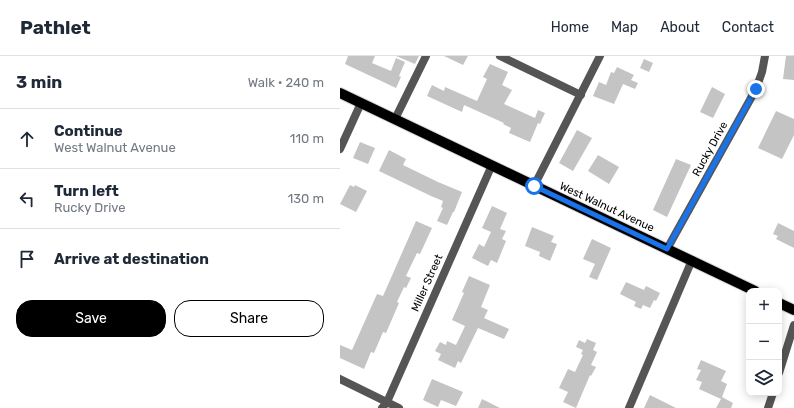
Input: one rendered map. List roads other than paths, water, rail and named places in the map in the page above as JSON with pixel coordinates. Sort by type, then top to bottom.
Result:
[{"type":"main road","name":"West Walnut Avenue","points":[[340,93],[749,288]]},
{"type":"main road","points":[[782,304],[794,310]]},
{"type":"street","points":[[395,119],[426,56]]},
{"type":"street","points":[[500,56],[580,95]]},
{"type":"street","points":[[534,186],[600,56]]},
{"type":"street","name":"Rucky Drive","points":[[667,249],[756,89],[762,72],[765,56]]},
{"type":"street","points":[[340,149],[361,103]]},
{"type":"street","name":"Miller Street","points":[[384,405],[492,165]]},
{"type":"street","points":[[629,408],[692,260]]},
{"type":"street","points":[[782,363],[794,325]]},
{"type":"street","points":[[340,379],[384,405],[399,408]]},
{"type":"street","points":[[768,408],[772,396]]}]
